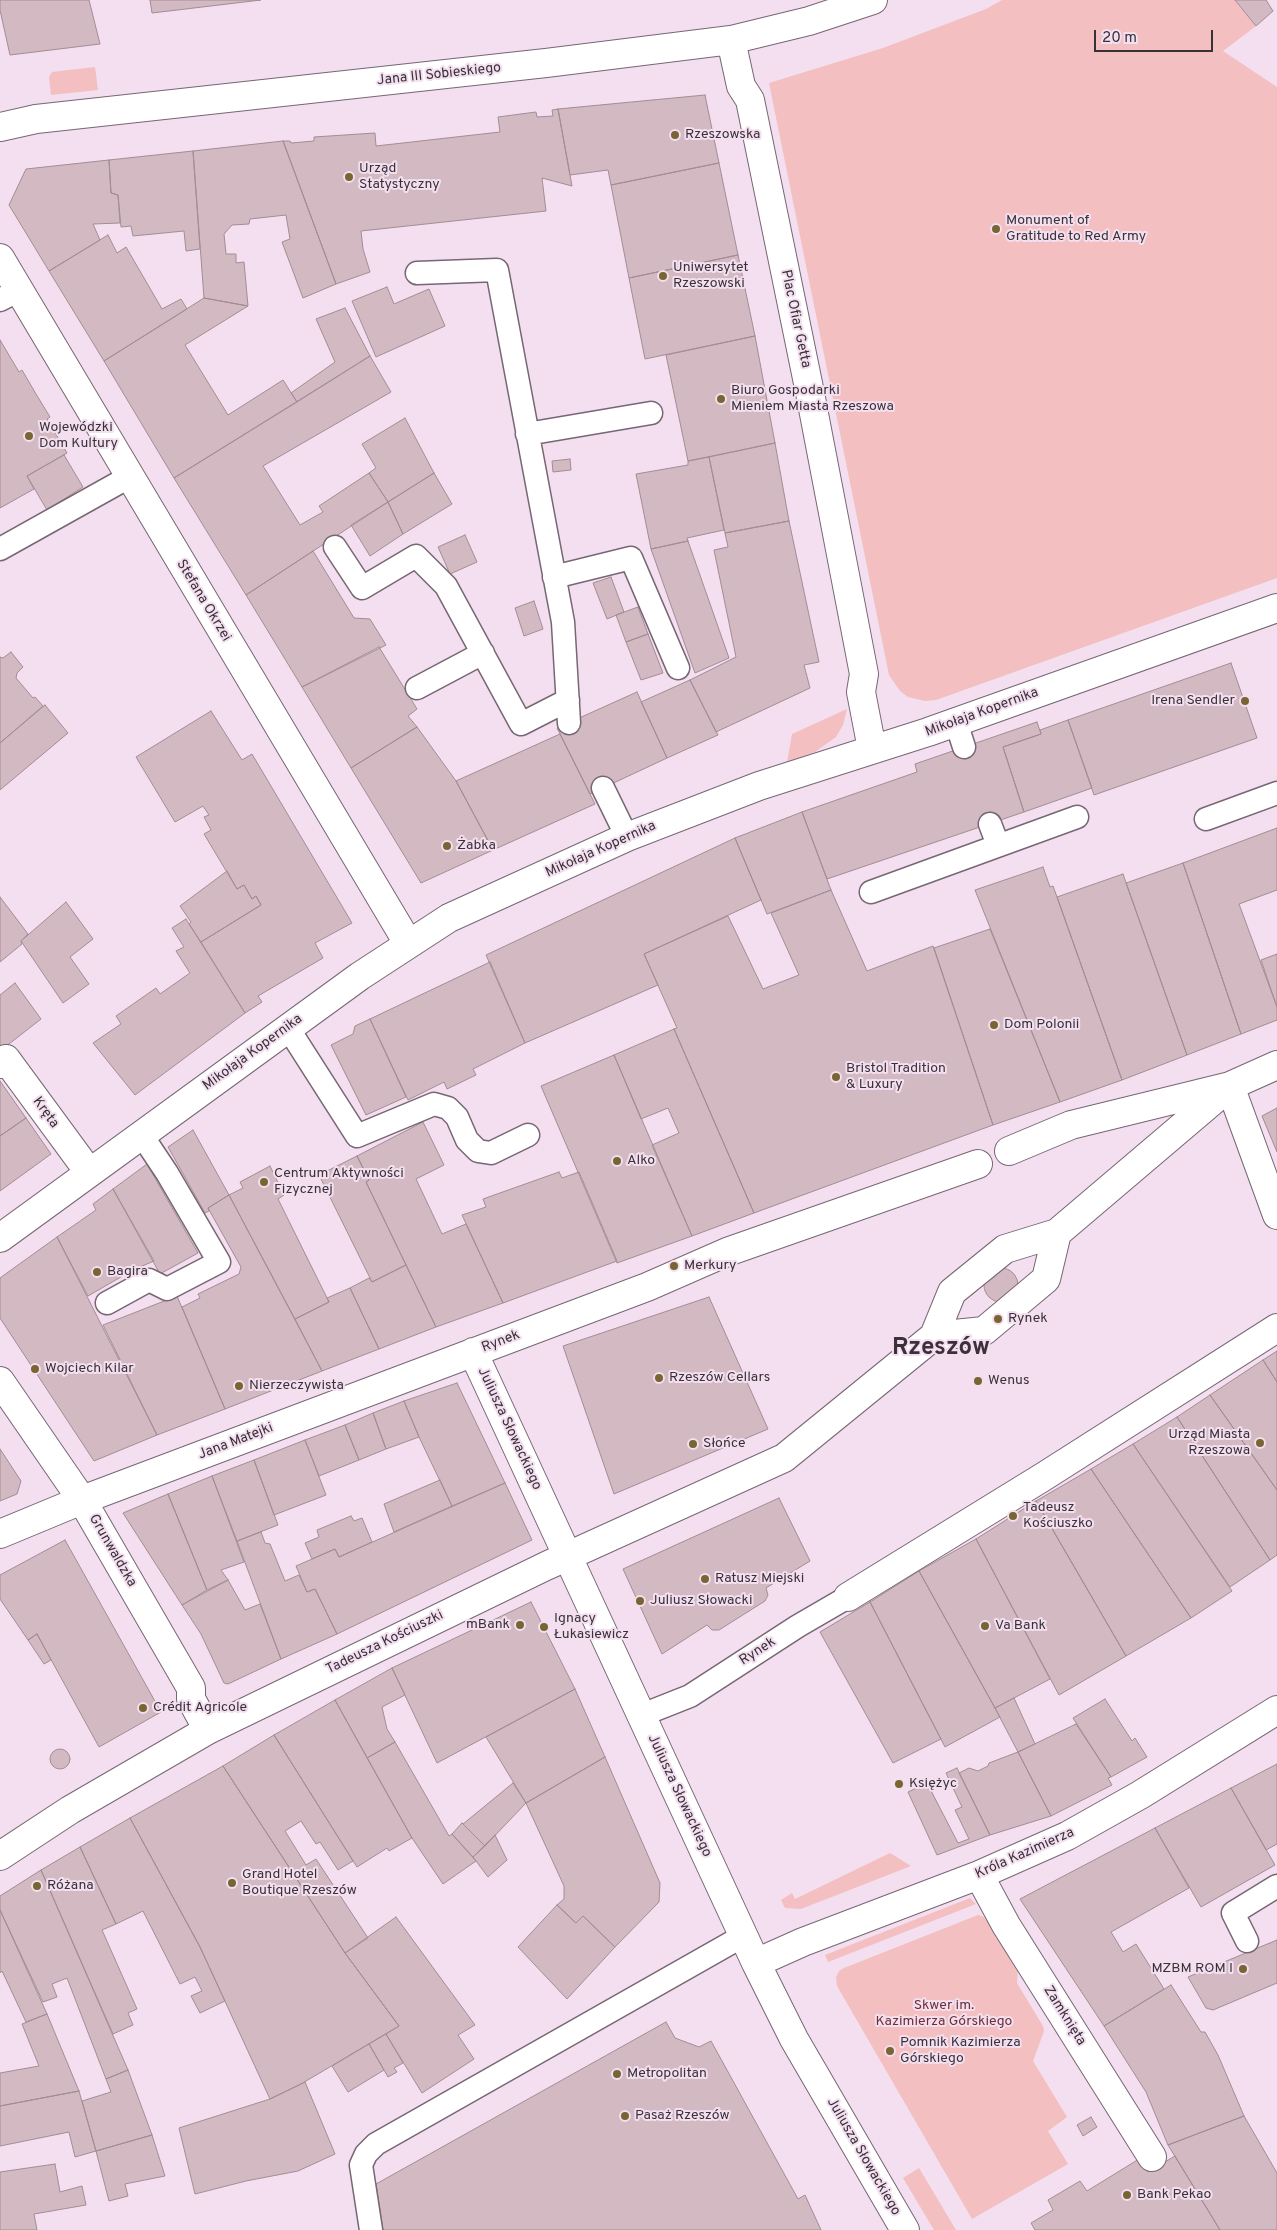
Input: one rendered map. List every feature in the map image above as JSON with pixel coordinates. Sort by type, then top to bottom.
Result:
[{"type":"street","name":"Jana III Sobieskiego","points":[[0,127],[36,119],[546,63],[731,40],[809,21],[873,0]]},
{"type":"street","name":"Plac Ofiar Getta","points":[[731,40],[740,86],[750,100],[808,383],[864,674],[861,692],[872,749]]},
{"type":"street","name":"Stefana Okrzei","points":[[0,258],[9,295],[129,477],[408,943]]},
{"type":"street","name":"Mikołaja Kopernika","points":[[0,1238],[288,1028],[408,943],[449,918],[627,837],[759,786],[872,749],[960,735],[1277,608]]},
{"type":"street","name":"Kręta","points":[[0,1064],[6,1059],[89,1172]]},
{"type":"street","points":[[1009,1150],[1071,1125],[1237,1083],[1277,1065]]},
{"type":"street","points":[[1237,1083],[1277,1214]]},
{"type":"street","points":[[1057,1234],[1046,1279],[984,1331],[934,1336],[952,1292],[1005,1249],[1057,1234],[1237,1083]]},
{"type":"street","name":"Rynek","points":[[474,1352],[647,1287],[727,1252],[978,1164]]},
{"type":"street","name":"Rynek","points":[[848,1597],[1052,1472],[1277,1328]]},
{"type":"street","name":"Tadeusza Kościuszki","points":[[0,1856],[70,1810],[208,1730],[568,1556],[784,1458],[934,1336]]},
{"type":"street","name":"Jana Matejki","points":[[0,1534],[82,1500],[474,1352]]},
{"type":"street","name":"Juliusza Słowackiego","points":[[474,1352],[756,1963],[794,2039],[905,2230]]},
{"type":"street","name":"Grunwaldzka","points":[[0,1380],[82,1500],[191,1688],[191,1699],[208,1730]]},
{"type":"street","name":"Króla Kazimierza","points":[[756,1963],[803,1942],[979,1874],[1067,1836],[1148,1790],[1277,1710]]},
{"type":"street","name":"Zamknięta","points":[[979,1874],[1006,1925],[1152,2157]]},
{"type":"lane","points":[[417,273],[497,270],[563,622],[569,723]]},
{"type":"lane","points":[[528,434],[651,413]]},
{"type":"lane","points":[[0,549],[129,477]]},
{"type":"lane","points":[[335,547],[362,588],[416,556],[446,586],[521,724],[568,700]]},
{"type":"lane","points":[[554,577],[631,558],[678,668]]},
{"type":"lane","points":[[417,688],[483,653]]},
{"type":"lane","points":[[603,788],[627,837]]},
{"type":"lane","points":[[1206,819],[1277,793]]},
{"type":"lane","points":[[871,892],[1077,817]]},
{"type":"lane","points":[[990,824],[998,845]]},
{"type":"lane","points":[[288,1028],[358,1136],[434,1104],[448,1108],[457,1117],[467,1140],[478,1151],[491,1153],[528,1135]]},
{"type":"lane","points":[[108,1303],[149,1280],[167,1289],[219,1262],[141,1134]]},
{"type":"lane","name":"Rynek","points":[[642,1715],[690,1696],[798,1626],[848,1597]]},
{"type":"lane","points":[[1248,1941],[1233,1912],[1277,1886]]},
{"type":"lane","points":[[371,2230],[361,2165],[366,2154],[376,2144],[743,1936]]},
{"type":"green space","points":[[1002,0],[1235,0],[1256,26],[1223,51],[1277,87],[1277,578],[936,700],[925,701],[908,697],[900,691],[889,675],[769,83],[883,48],[986,9]]},
{"type":"green space","points":[[95,67],[98,90],[51,95],[49,77],[52,72]]},
{"type":"green space","points":[[847,709],[843,725],[836,737],[815,752],[787,762],[792,734]]},
{"type":"green space","points":[[890,1853],[911,1866],[801,1909],[785,1908],[781,1900],[792,1893],[795,1899]]},
{"type":"green space","points":[[970,1898],[976,1904],[828,1962],[825,1955]]},
{"type":"green space","name":"Skwer im. Kazimierza Górskiego","points":[[978,1915],[984,1917],[1018,1965],[1017,1983],[1043,2026],[1044,2031],[1033,2061],[1067,2117],[1048,2131],[1068,2164],[972,2219],[837,1986],[836,1977],[839,1971],[844,1968]]},
{"type":"green space","points":[[919,2168],[956,2230],[934,2230],[903,2178]]},
{"type":"building","points":[[0,0],[89,0],[100,44],[10,55],[0,10]]},
{"type":"building","points":[[150,0],[261,0],[152,13]]},
{"type":"building","points":[[1235,0],[1266,0],[1273,11],[1256,26]]},
{"type":"building","points":[[705,95],[719,163],[611,185],[608,170],[570,175],[558,109]]},
{"type":"building","points":[[558,109],[572,186],[542,178],[546,211],[361,231],[363,249],[370,272],[336,284],[283,141],[290,141],[291,143],[314,141],[314,137],[375,133],[376,146],[500,132],[498,117],[536,112],[537,117],[553,116],[552,110]]},
{"type":"building","points":[[283,141],[336,284],[303,298],[282,242],[290,239],[286,215],[250,219],[249,224],[232,225],[224,234],[226,254],[236,254],[236,263],[244,262],[248,306],[204,298],[193,151]]},
{"type":"building","points":[[193,151],[200,249],[186,251],[184,231],[133,236],[131,226],[121,227],[118,195],[111,193],[109,160]]},
{"type":"building","points":[[109,160],[111,193],[118,195],[120,223],[93,224],[100,240],[49,271],[9,205],[26,169]]},
{"type":"building","points":[[719,163],[738,255],[629,278],[611,185]]},
{"type":"building","points":[[108,235],[117,253],[126,247],[162,309],[181,299],[187,309],[104,361],[49,271]]},
{"type":"building","points":[[738,255],[755,336],[645,359],[629,278]]},
{"type":"building","points":[[387,287],[394,304],[429,289],[445,326],[376,357],[352,301]]},
{"type":"building","points":[[204,298],[248,306],[185,345],[228,415],[283,380],[297,402],[174,478],[104,361]]},
{"type":"building","points":[[345,308],[370,356],[297,402],[291,393],[335,362],[316,319]]},
{"type":"building","name":"Biuro Gospodarki Mieniem Miasta Rzeszowa","points":[[755,336],[775,443],[688,461],[666,355]]},
{"type":"building","name":"Wojewódzki Dom Kultury","points":[[0,340],[19,372],[22,370],[50,417],[47,419],[67,453],[27,476],[34,489],[0,508]]},
{"type":"building","points":[[370,356],[391,392],[263,466],[300,525],[323,512],[319,506],[369,473],[388,502],[246,595],[174,478]]},
{"type":"building","points":[[405,418],[434,473],[388,502],[369,473],[376,468],[362,444]]},
{"type":"building","points":[[775,443],[789,521],[725,533],[709,457]]},
{"type":"building","points":[[64,455],[83,487],[47,510],[27,476]]},
{"type":"building","points":[[709,457],[724,530],[687,538],[688,541],[651,549],[636,474],[688,465],[688,461]]},
{"type":"building","points":[[570,459],[571,470],[553,472],[552,461]]},
{"type":"building","points":[[434,473],[452,504],[403,534],[388,502]]},
{"type":"building","points":[[388,502],[403,534],[370,556],[351,525]]},
{"type":"building","points":[[789,521],[819,662],[804,665],[810,688],[716,732],[690,680],[736,657],[714,550],[728,547],[725,533]]},
{"type":"building","points":[[465,535],[477,562],[450,574],[438,547]]},
{"type":"building","points":[[688,541],[729,658],[695,673],[651,549]]},
{"type":"building","points":[[313,551],[354,618],[370,619],[386,645],[302,687],[246,595]]},
{"type":"building","points":[[611,577],[624,612],[607,619],[593,583]]},
{"type":"building","points":[[534,601],[543,629],[524,636],[515,608]]},
{"type":"building","points":[[638,607],[648,634],[626,642],[616,615]]},
{"type":"building","points":[[648,634],[663,673],[641,680],[626,642]]},
{"type":"building","points":[[379,647],[417,709],[408,716],[417,727],[351,768],[302,687]]},
{"type":"building","points":[[11,652],[23,667],[17,673],[16,678],[33,698],[35,697],[43,706],[0,743],[0,657],[3,658]]},
{"type":"building","points":[[1231,663],[1257,738],[1094,795],[1068,720]]},
{"type":"building","points":[[690,680],[718,735],[667,758],[641,702]]},
{"type":"building","points":[[637,692],[667,758],[590,794],[557,728]]},
{"type":"building","points":[[45,705],[68,733],[0,790],[0,743]]},
{"type":"building","points":[[211,711],[242,760],[252,754],[352,923],[315,943],[323,958],[258,996],[262,1002],[245,1013],[201,942],[261,905],[256,896],[252,899],[244,885],[237,889],[204,834],[211,830],[204,817],[209,815],[203,806],[175,822],[136,757]]},
{"type":"building","points":[[1068,720],[1092,788],[1024,812],[1003,747],[1041,734],[1040,730]]},
{"type":"building","points":[[1037,722],[1041,734],[1003,747],[1024,812],[827,879],[802,812],[917,772],[915,764]]},
{"type":"building","points":[[417,727],[456,781],[493,850],[421,883],[351,768]]},
{"type":"building","points":[[560,734],[595,804],[493,850],[456,781]]},
{"type":"building","points":[[802,812],[831,890],[767,914],[735,838]]},
{"type":"building","points":[[1277,828],[1277,890],[1239,904],[1277,1007],[1277,1020],[1241,1034],[1183,863]]},
{"type":"building","points":[[735,838],[761,900],[644,954],[658,985],[525,1043],[486,955]]},
{"type":"building","points":[[1183,863],[1241,1034],[1187,1055],[1126,883]]},
{"type":"building","points":[[1043,867],[1050,887],[1053,886],[1122,1080],[1060,1102],[975,890]]},
{"type":"building","points":[[227,871],[237,889],[244,885],[252,899],[256,896],[261,905],[201,942],[180,906]]},
{"type":"building","points":[[1123,874],[1187,1055],[1122,1080],[1057,897]]},
{"type":"building","name":"Bristol Tradition & Luxury","points":[[831,890],[867,971],[933,946],[993,1125],[754,1213],[674,1029],[677,1028],[644,954],[728,916],[763,989],[799,975],[771,913]]},
{"type":"building","points":[[0,897],[28,934],[21,941],[22,944],[0,962]]},
{"type":"building","points":[[66,902],[93,939],[70,957],[89,984],[63,1003],[21,941]]},
{"type":"building","points":[[186,919],[245,1013],[135,1095],[93,1043],[121,1024],[116,1016],[156,988],[160,994],[190,973],[176,951],[184,947],[172,928]]},
{"type":"building","name":"Dom Polonii","points":[[990,929],[1060,1102],[993,1125],[934,948]]},
{"type":"building","points":[[1277,954],[1277,1007],[1261,960]]},
{"type":"building","points":[[490,962],[525,1043],[473,1069],[476,1075],[447,1089],[444,1082],[408,1100],[370,1019]]},
{"type":"building","points":[[15,983],[41,1019],[0,1051],[0,995]]},
{"type":"building","points":[[370,1019],[406,1097],[366,1115],[331,1045],[353,1034],[355,1026]]},
{"type":"building","points":[[674,1029],[754,1213],[692,1236],[652,1145],[679,1133],[668,1108],[641,1119],[614,1055]]},
{"type":"building","points":[[614,1055],[692,1236],[617,1263],[541,1086]]},
{"type":"building","points":[[0,1081],[26,1118],[0,1136]]},
{"type":"building","points":[[1277,1108],[1277,1152],[1262,1116]]},
{"type":"building","points":[[26,1118],[51,1154],[0,1191],[0,1136]]},
{"type":"building","points":[[423,1122],[444,1165],[416,1179],[442,1234],[466,1224],[503,1303],[436,1327],[366,1182],[369,1180],[357,1156]]},
{"type":"building","points":[[193,1130],[229,1195],[208,1208],[209,1211],[205,1213],[168,1147]]},
{"type":"building","points":[[357,1156],[369,1180],[366,1182],[406,1265],[372,1282],[319,1175]]},
{"type":"building","points":[[147,1164],[198,1253],[160,1274],[113,1189]]},
{"type":"building","points":[[270,1166],[284,1195],[278,1199],[329,1302],[295,1319],[229,1195],[243,1188],[240,1182]]},
{"type":"building","points":[[559,1172],[562,1178],[579,1172],[617,1261],[503,1303],[462,1215],[486,1207],[483,1199]]},
{"type":"building","points":[[113,1189],[154,1261],[133,1270],[88,1296],[57,1237],[96,1210],[93,1204]]},
{"type":"building","points":[[229,1195],[322,1371],[225,1409],[182,1307],[200,1298],[198,1294],[239,1274],[241,1267],[208,1208]]},
{"type":"building","points":[[57,1237],[157,1435],[94,1461],[0,1318],[0,1278]]},
{"type":"building","points":[[406,1265],[436,1327],[379,1349],[350,1288],[369,1278],[372,1282]]},
{"type":"building","points":[[1001,1268],[1008,1269],[1013,1273],[1017,1278],[1017,1292],[1013,1297],[1008,1301],[1001,1302],[994,1301],[989,1297],[985,1292],[984,1285],[985,1278],[989,1273],[994,1269]]},
{"type":"building","points":[[350,1288],[379,1349],[322,1371],[295,1319],[329,1302],[327,1298]]},
{"type":"building","points":[[177,1296],[225,1409],[157,1435],[103,1325]]},
{"type":"building","name":"Rzeszów Cellars","points":[[709,1297],[768,1429],[614,1494],[563,1346]]},
{"type":"building","points":[[1277,1351],[1277,1382],[1263,1360]]},
{"type":"building","name":"Urząd Miasta Rzeszowa","points":[[1263,1360],[1277,1382],[1277,1490],[1210,1395]]},
{"type":"building","points":[[457,1383],[505,1483],[452,1506],[404,1401]]},
{"type":"building","points":[[1210,1395],[1277,1490],[1277,1555],[1270,1560],[1177,1417]]},
{"type":"building","points":[[404,1401],[419,1437],[386,1449],[373,1413]]},
{"type":"building","points":[[373,1413],[386,1449],[359,1460],[345,1425]]},
{"type":"building","points":[[1177,1417],[1270,1560],[1230,1587],[1133,1444]]},
{"type":"building","points":[[345,1425],[359,1460],[319,1476],[305,1440]]},
{"type":"building","points":[[305,1440],[326,1495],[274,1515],[254,1460]]},
{"type":"building","points":[[1133,1444],[1232,1591],[1191,1618],[1091,1469]]},
{"type":"building","points":[[0,1449],[21,1481],[17,1494],[0,1501]]},
{"type":"building","points":[[254,1460],[278,1525],[237,1541],[212,1476]]},
{"type":"building","points":[[1091,1469],[1191,1618],[1126,1656],[1036,1501]]},
{"type":"building","points":[[212,1476],[244,1562],[221,1570],[228,1580],[207,1590],[168,1494]]},
{"type":"building","points":[[440,1480],[452,1506],[394,1532],[384,1504]]},
{"type":"building","points":[[505,1483],[532,1540],[337,1634],[315,1589],[307,1592],[296,1566],[335,1549],[339,1557]]},
{"type":"building","points":[[168,1494],[207,1590],[182,1605],[123,1513]]},
{"type":"building","name":"Ratusz Miejski","points":[[779,1498],[810,1561],[766,1588],[768,1595],[765,1601],[719,1630],[712,1630],[707,1625],[662,1654],[623,1569]]},
{"type":"building","points":[[1036,1501],[1126,1656],[1059,1695],[976,1539]]},
{"type":"building","points":[[351,1516],[354,1521],[362,1518],[372,1542],[339,1557],[335,1549],[312,1559],[305,1543],[319,1537],[317,1530]]},
{"type":"building","points":[[261,1532],[265,1543],[270,1544],[285,1581],[299,1575],[307,1592],[315,1589],[337,1634],[281,1659],[237,1541]]},
{"type":"building","points":[[976,1539],[1050,1679],[995,1708],[919,1571]]},
{"type":"building","points":[[65,1540],[161,1712],[99,1747],[37,1634],[28,1640],[0,1599],[0,1575]]},
{"type":"building","points":[[919,1571],[1000,1717],[945,1747],[870,1602]]},
{"type":"building","points":[[228,1580],[245,1610],[260,1604],[281,1659],[228,1684],[224,1683],[201,1634],[182,1605]]},
{"type":"building","points":[[531,1602],[575,1689],[437,1763],[392,1668]]},
{"type":"building","points":[[870,1602],[941,1739],[893,1763],[820,1632]]},
{"type":"building","points":[[37,1634],[51,1660],[44,1664],[28,1640]]},
{"type":"building","points":[[392,1668],[405,1695],[382,1707],[387,1729],[395,1742],[367,1758],[335,1700]]},
{"type":"building","points":[[575,1689],[605,1757],[526,1803],[486,1737]]},
{"type":"building","points":[[1014,1698],[1035,1744],[1018,1752],[995,1708]]},
{"type":"building","points":[[1105,1699],[1132,1741],[1135,1738],[1147,1757],[1111,1777],[1073,1718]]},
{"type":"building","points":[[335,1700],[412,1838],[389,1851],[387,1848],[357,1867],[274,1735]]},
{"type":"building","points":[[1076,1724],[1111,1777],[1108,1778],[1112,1785],[1051,1816],[1018,1752]]},
{"type":"building","points":[[274,1735],[353,1861],[338,1870],[320,1842],[316,1844],[301,1821],[285,1831],[306,1865],[316,1859],[368,1938],[345,1953],[223,1766]]},
{"type":"building","points":[[395,1742],[449,1836],[452,1834],[476,1861],[443,1884],[412,1838],[367,1758]]},
{"type":"building","points":[[60,1749],[67,1752],[70,1759],[67,1766],[60,1769],[53,1766],[50,1759],[53,1752]]},
{"type":"building","points":[[1018,1752],[1051,1816],[990,1835],[959,1773],[969,1768],[978,1771],[988,1766],[989,1763]]},
{"type":"building","points":[[605,1757],[660,1883],[659,1902],[615,1947],[583,1916],[576,1923],[557,1905],[564,1899],[564,1886],[526,1803]]},
{"type":"building","points":[[1277,1764],[1277,1844],[1266,1850],[1231,1788]]},
{"type":"building","name":"Grand Hotel Boutique Rzeszów","points":[[223,1766],[345,1953],[399,2026],[301,2084],[270,2099],[200,1947],[130,1818]]},
{"type":"building","points":[[957,1768],[990,1835],[937,1855],[908,1792],[927,1783],[958,1843],[969,1839],[955,1810],[962,1807],[946,1773]]},
{"type":"building","points":[[513,1783],[526,1803],[485,1846],[463,1824]]},
{"type":"building","points":[[1231,1788],[1275,1865],[1201,1907],[1155,1828]]},
{"type":"building","points":[[130,1818],[200,1947],[225,2001],[200,2013],[191,1996],[202,1991],[195,1977],[180,1984],[143,1911],[116,1924],[80,1847]]},
{"type":"building","points":[[462,1823],[485,1846],[473,1857],[452,1834]]},
{"type":"building","points":[[1155,1828],[1189,1888],[1111,1932],[1123,1952],[1136,1944],[1164,1989],[1104,2026],[1020,1899]]},
{"type":"building","points":[[495,1835],[507,1860],[488,1877],[473,1857]]},
{"type":"building","points":[[80,1847],[116,1924],[102,1930],[137,2009],[128,2013],[133,2025],[113,2034],[41,1870]]},
{"type":"building","points":[[41,1870],[128,2070],[106,2079],[67,1978],[52,1984],[57,1997],[43,2002],[0,1910],[0,1896]]},
{"type":"building","points":[[557,1905],[576,1923],[583,1916],[615,1947],[567,1999],[518,1947]]},
{"type":"building","points":[[0,1910],[47,2014],[26,2022],[2,1971],[0,1973]]},
{"type":"building","points":[[396,1917],[475,2025],[458,2035],[474,2059],[422,2093],[386,2034],[399,2026],[345,1953]]},
{"type":"building","name":"MZBM ROM I","points":[[1277,1940],[1277,1983],[1213,2010],[1206,2008],[1188,1977]]},
{"type":"building","points":[[1171,1985],[1201,2032],[1205,2032],[1218,2055],[1244,2116],[1168,2145],[1146,2092],[1104,2026]]},
{"type":"building","points":[[47,2014],[79,2091],[0,2106],[0,2073],[39,2066],[22,2024]]},
{"type":"building","name":"Pasaż Rzeszów","points":[[666,2022],[675,2038],[699,2047],[711,2041],[798,2199],[805,2195],[821,2230],[383,2230],[376,2184]]},
{"type":"building","points":[[386,2034],[403,2063],[394,2068],[397,2072],[388,2077],[369,2044]]},
{"type":"building","points":[[369,2044],[384,2070],[348,2092],[332,2066]]},
{"type":"building","points":[[128,2070],[152,2135],[96,2151],[82,2101],[111,2092],[106,2079]]},
{"type":"building","points":[[305,2082],[335,2154],[298,2171],[246,2181],[195,2194],[179,2128],[270,2099]]},
{"type":"building","points":[[79,2091],[96,2151],[75,2157],[69,2132],[0,2146],[0,2106]]},
{"type":"building","points":[[1244,2116],[1277,2173],[1277,2230],[1220,2230],[1168,2145]]},
{"type":"building","points":[[1091,2117],[1097,2127],[1083,2136],[1077,2125]]},
{"type":"building","points":[[152,2135],[165,2176],[125,2184],[128,2196],[109,2201],[96,2151]]},
{"type":"building","name":"Bank Pekao","points":[[1175,2156],[1220,2230],[1035,2230],[1031,2223],[1053,2210],[1048,2200],[1080,2181],[1087,2191],[1139,2159],[1148,2172]]},
{"type":"building","points":[[55,2164],[60,2192],[82,2186],[86,2205],[34,2214],[37,2230],[0,2230],[0,2172]]},
{"type":"place","name":"Rzeszowska","points":[[675,135]]},
{"type":"place","name":"Urząd Statystyczny","points":[[349,177]]},
{"type":"place","name":"Monument of Gratitude to Red Army","points":[[996,229]]},
{"type":"place","name":"Uniwersytet Rzeszowski","points":[[663,276]]},
{"type":"place","name":"Biuro Gospodarki Mieniem Miasta Rzeszowa","points":[[721,399]]},
{"type":"place","name":"Wojewódzki Dom Kultury","points":[[29,436]]},
{"type":"place","name":"Irena Sendler","points":[[1245,701]]},
{"type":"place","name":"Żabka","points":[[447,846]]},
{"type":"place","name":"Dom Polonii","points":[[994,1025]]},
{"type":"place","name":"Bristol Tradition & Luxury","points":[[836,1077]]},
{"type":"place","name":"Alko","points":[[617,1161]]},
{"type":"place","name":"Centrum Aktywności Fizycznej","points":[[264,1182]]},
{"type":"place","name":"Merkury","points":[[674,1266]]},
{"type":"place","name":"Bagira","points":[[97,1272]]},
{"type":"place","name":"Rynek","points":[[998,1319]]},
{"type":"place","name":"Wojciech Kilar","points":[[35,1369]]},
{"type":"place","name":"Rzeszów Cellars","points":[[659,1378]]},
{"type":"place","name":"Wenus","points":[[978,1381]]},
{"type":"place","name":"Nierzeczywista","points":[[239,1386]]},
{"type":"place","name":"Urząd Miasta Rzeszowa","points":[[1260,1443]]},
{"type":"place","name":"Słońce","points":[[693,1444]]},
{"type":"place","name":"Tadeusz Kościuszko","points":[[1013,1516]]},
{"type":"place","name":"Ratusz Miejski","points":[[705,1579]]},
{"type":"place","name":"Juliusz Słowacki","points":[[640,1601]]},
{"type":"place","name":"mBank","points":[[520,1625]]},
{"type":"place","name":"Va Bank","points":[[985,1626]]},
{"type":"place","name":"Ignacy Łukasiewicz","points":[[544,1627]]},
{"type":"place","name":"Crédit Agricole","points":[[143,1708]]},
{"type":"place","name":"Księżyc","points":[[899,1784]]},
{"type":"place","name":"Grand Hotel Boutique Rzeszów","points":[[232,1883]]},
{"type":"place","name":"Różana","points":[[37,1886]]},
{"type":"place","name":"MZBM ROM I","points":[[1243,1969]]},
{"type":"place","name":"Pomnik Kazimierza Górskiego","points":[[890,2051]]},
{"type":"place","name":"Metropolitan","points":[[617,2074]]},
{"type":"place","name":"Pasaż Rzeszów","points":[[625,2116]]},
{"type":"place","name":"Bank Pekao","points":[[1127,2195]]},
{"type":"district","name":"Rzeszów","points":[[941,1349]]}]
